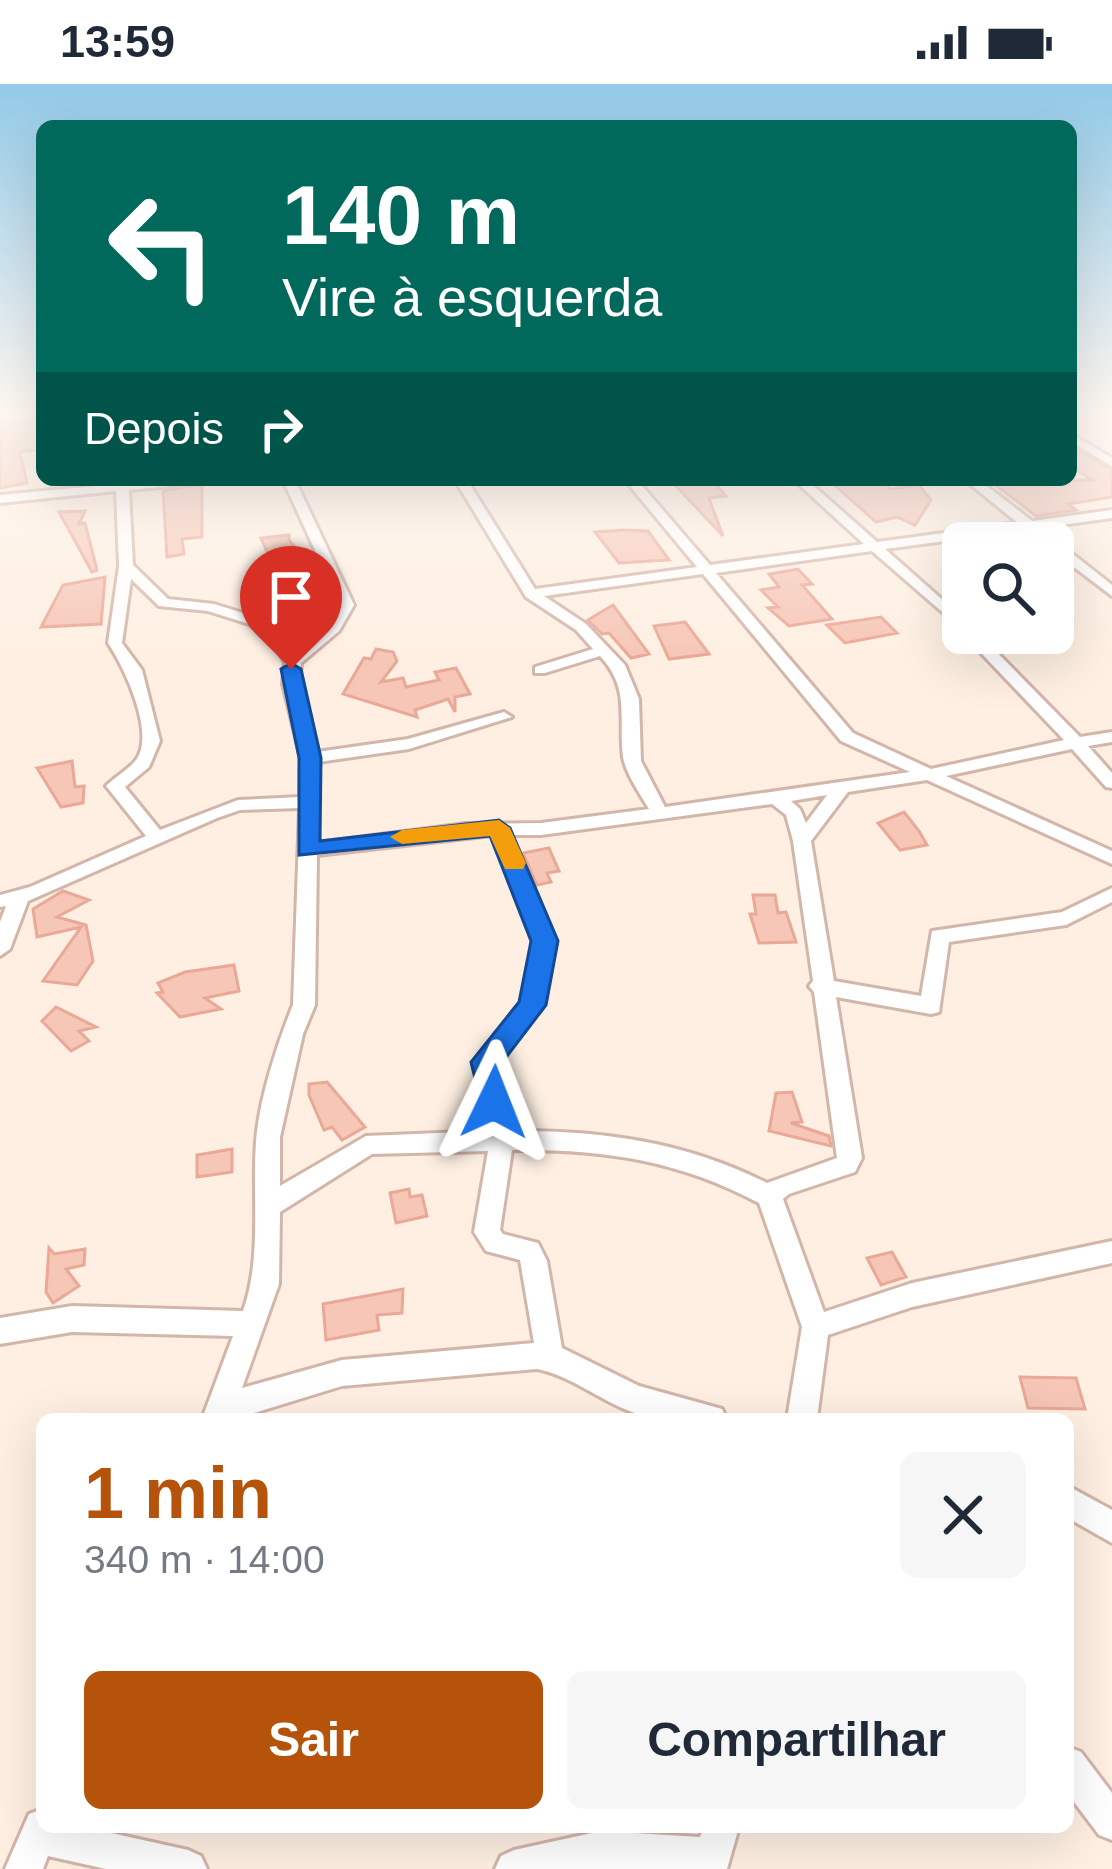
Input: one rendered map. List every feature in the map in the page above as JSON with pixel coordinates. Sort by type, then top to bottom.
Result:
[{"type":"street","points":[[0,499],[54,492]]},
{"type":"street","points":[[122,492],[126,566],[116,643],[134,670],[152,741],[143,764],[115,786],[157,838]]},
{"type":"street","points":[[293,662],[344,617],[346,592],[295,492]]},
{"type":"street","points":[[469,492],[531,594],[604,650],[628,687],[632,761],[658,810]]},
{"type":"street","points":[[641,492],[847,737],[1112,858]]},
{"type":"street","points":[[813,492],[942,608]]},
{"type":"street","points":[[986,492],[1026,522]]},
{"type":"street","points":[[1052,522],[1112,514]]},
{"type":"street","points":[[531,594],[942,537]]},
{"type":"street","points":[[1074,561],[1112,592]]},
{"type":"street","points":[[126,566],[164,602]]},
{"type":"street","points":[[119,608],[164,602],[236,613],[274,633],[293,662],[291,684],[310,758],[304,1005],[292,1034],[268,1137],[270,1264],[218,1413]]},
{"type":"street","points":[[274,633],[334,628]]},
{"type":"street","points":[[540,670],[604,650]]},
{"type":"street","points":[[990,654],[1112,783]]},
{"type":"street","points":[[310,758],[409,744],[504,717]]},
{"type":"street","points":[[307,850],[499,828],[541,829],[776,798],[926,776],[1112,737]]},
{"type":"street","points":[[802,841],[842,788]]},
{"type":"street","points":[[769,1196],[781,1186],[846,1165],[850,1158],[820,986],[802,841],[794,813],[776,798]]},
{"type":"street","points":[[0,949],[10,899],[238,805],[310,802]]},
{"type":"street","points":[[499,828],[544,941],[532,1005],[486,1062],[501,1143],[488,1232],[495,1244],[529,1251],[534,1261],[550,1358]]},
{"type":"street","points":[[820,986],[931,1006],[939,936],[1066,918],[1112,894]]},
{"type":"street","points":[[267,1207],[366,1146],[639,1144],[741,1178],[769,1196],[816,1327],[803,1413]]},
{"type":"street","points":[[816,1327],[930,1291],[1112,1252]]},
{"type":"street","points":[[0,1331],[72,1319],[251,1324]]},
{"type":"street","points":[[222,1413],[386,1366],[550,1358],[634,1399],[689,1413]]},
{"type":"street","points":[[1074,1505],[1112,1527]]},
{"type":"street","points":[[1074,1774],[1112,1822]]},
{"type":"street","points":[[35,1844],[188,1869]]},
{"type":"street","points":[[514,1869],[602,1849],[714,1851]]},
{"type":"building","points":[[163,492],[202,492],[202,537],[182,539],[184,554],[167,557]]},
{"type":"building","points":[[682,492],[723,492],[726,496],[709,498],[723,536]]},
{"type":"building","points":[[843,492],[925,492],[931,500],[915,525],[897,517],[876,522]]},
{"type":"building","points":[[1005,492],[1112,492],[1112,497],[1068,504],[1076,510],[1036,516]]},
{"type":"building","points":[[85,511],[79,524],[85,523],[97,570],[92,572],[59,512]]},
{"type":"building","points":[[648,531],[669,560],[619,563],[595,532]]},
{"type":"building","points":[[289,535],[317,574],[280,581],[261,538]]},
{"type":"building","points":[[798,569],[812,584],[802,585],[832,619],[789,626],[768,608],[778,607],[761,590],[779,587],[769,574]]},
{"type":"building","points":[[105,577],[101,624],[41,627],[63,585]]},
{"type":"building","points":[[613,605],[649,654],[631,658],[609,633],[602,634],[588,620]]},
{"type":"building","points":[[881,617],[897,633],[845,643],[827,625]]},
{"type":"building","points":[[685,622],[709,654],[669,659],[654,626]]},
{"type":"building","points":[[376,649],[393,652],[397,661],[381,682],[403,678],[406,687],[439,680],[435,672],[456,668],[470,694],[455,697],[455,712],[448,699],[415,710],[417,717],[343,694],[364,658],[371,659]]},
{"type":"building","points":[[72,761],[75,787],[84,786],[83,803],[61,807],[37,768]]},
{"type":"building","points":[[904,812],[927,845],[900,850],[878,823]]},
{"type":"building","points":[[549,848],[559,871],[547,873],[551,882],[537,885],[523,853]]},
{"type":"building","points":[[63,891],[89,900],[57,917],[86,925],[93,961],[77,985],[43,981],[81,927],[37,937],[33,909]]},
{"type":"building","points":[[753,895],[775,895],[778,913],[786,912],[796,942],[759,943],[750,914],[756,914]]},
{"type":"building","points":[[234,965],[239,991],[205,998],[221,1009],[180,1017],[157,993],[163,992],[158,983],[185,972]]},
{"type":"building","points":[[56,1007],[96,1027],[79,1031],[89,1041],[71,1051],[42,1021]]},
{"type":"building","points":[[327,1082],[365,1127],[342,1140],[332,1127],[324,1130],[309,1095],[309,1084]]},
{"type":"building","points":[[792,1092],[802,1122],[791,1123],[829,1136],[831,1146],[769,1131],[776,1093]]},
{"type":"building","points":[[232,1149],[232,1172],[197,1177],[197,1155]]},
{"type":"building","points":[[409,1189],[410,1197],[422,1195],[427,1216],[396,1223],[390,1193]]},
{"type":"building","points":[[49,1248],[54,1254],[85,1249],[84,1265],[66,1269],[79,1286],[53,1303],[46,1292]]},
{"type":"building","points":[[892,1252],[906,1277],[881,1285],[867,1258]]},
{"type":"building","points":[[403,1289],[402,1313],[377,1315],[379,1330],[326,1340],[323,1304]]},
{"type":"building","points":[[1020,1377],[1076,1378],[1085,1409],[1028,1408]]},
{"type":"slow traffic","points":[[402,837],[499,828],[514,863]]},
{"type":"route","points":[[291,669],[310,758],[307,850],[499,828],[544,941],[532,1005],[486,1062],[494,1102]]}]
